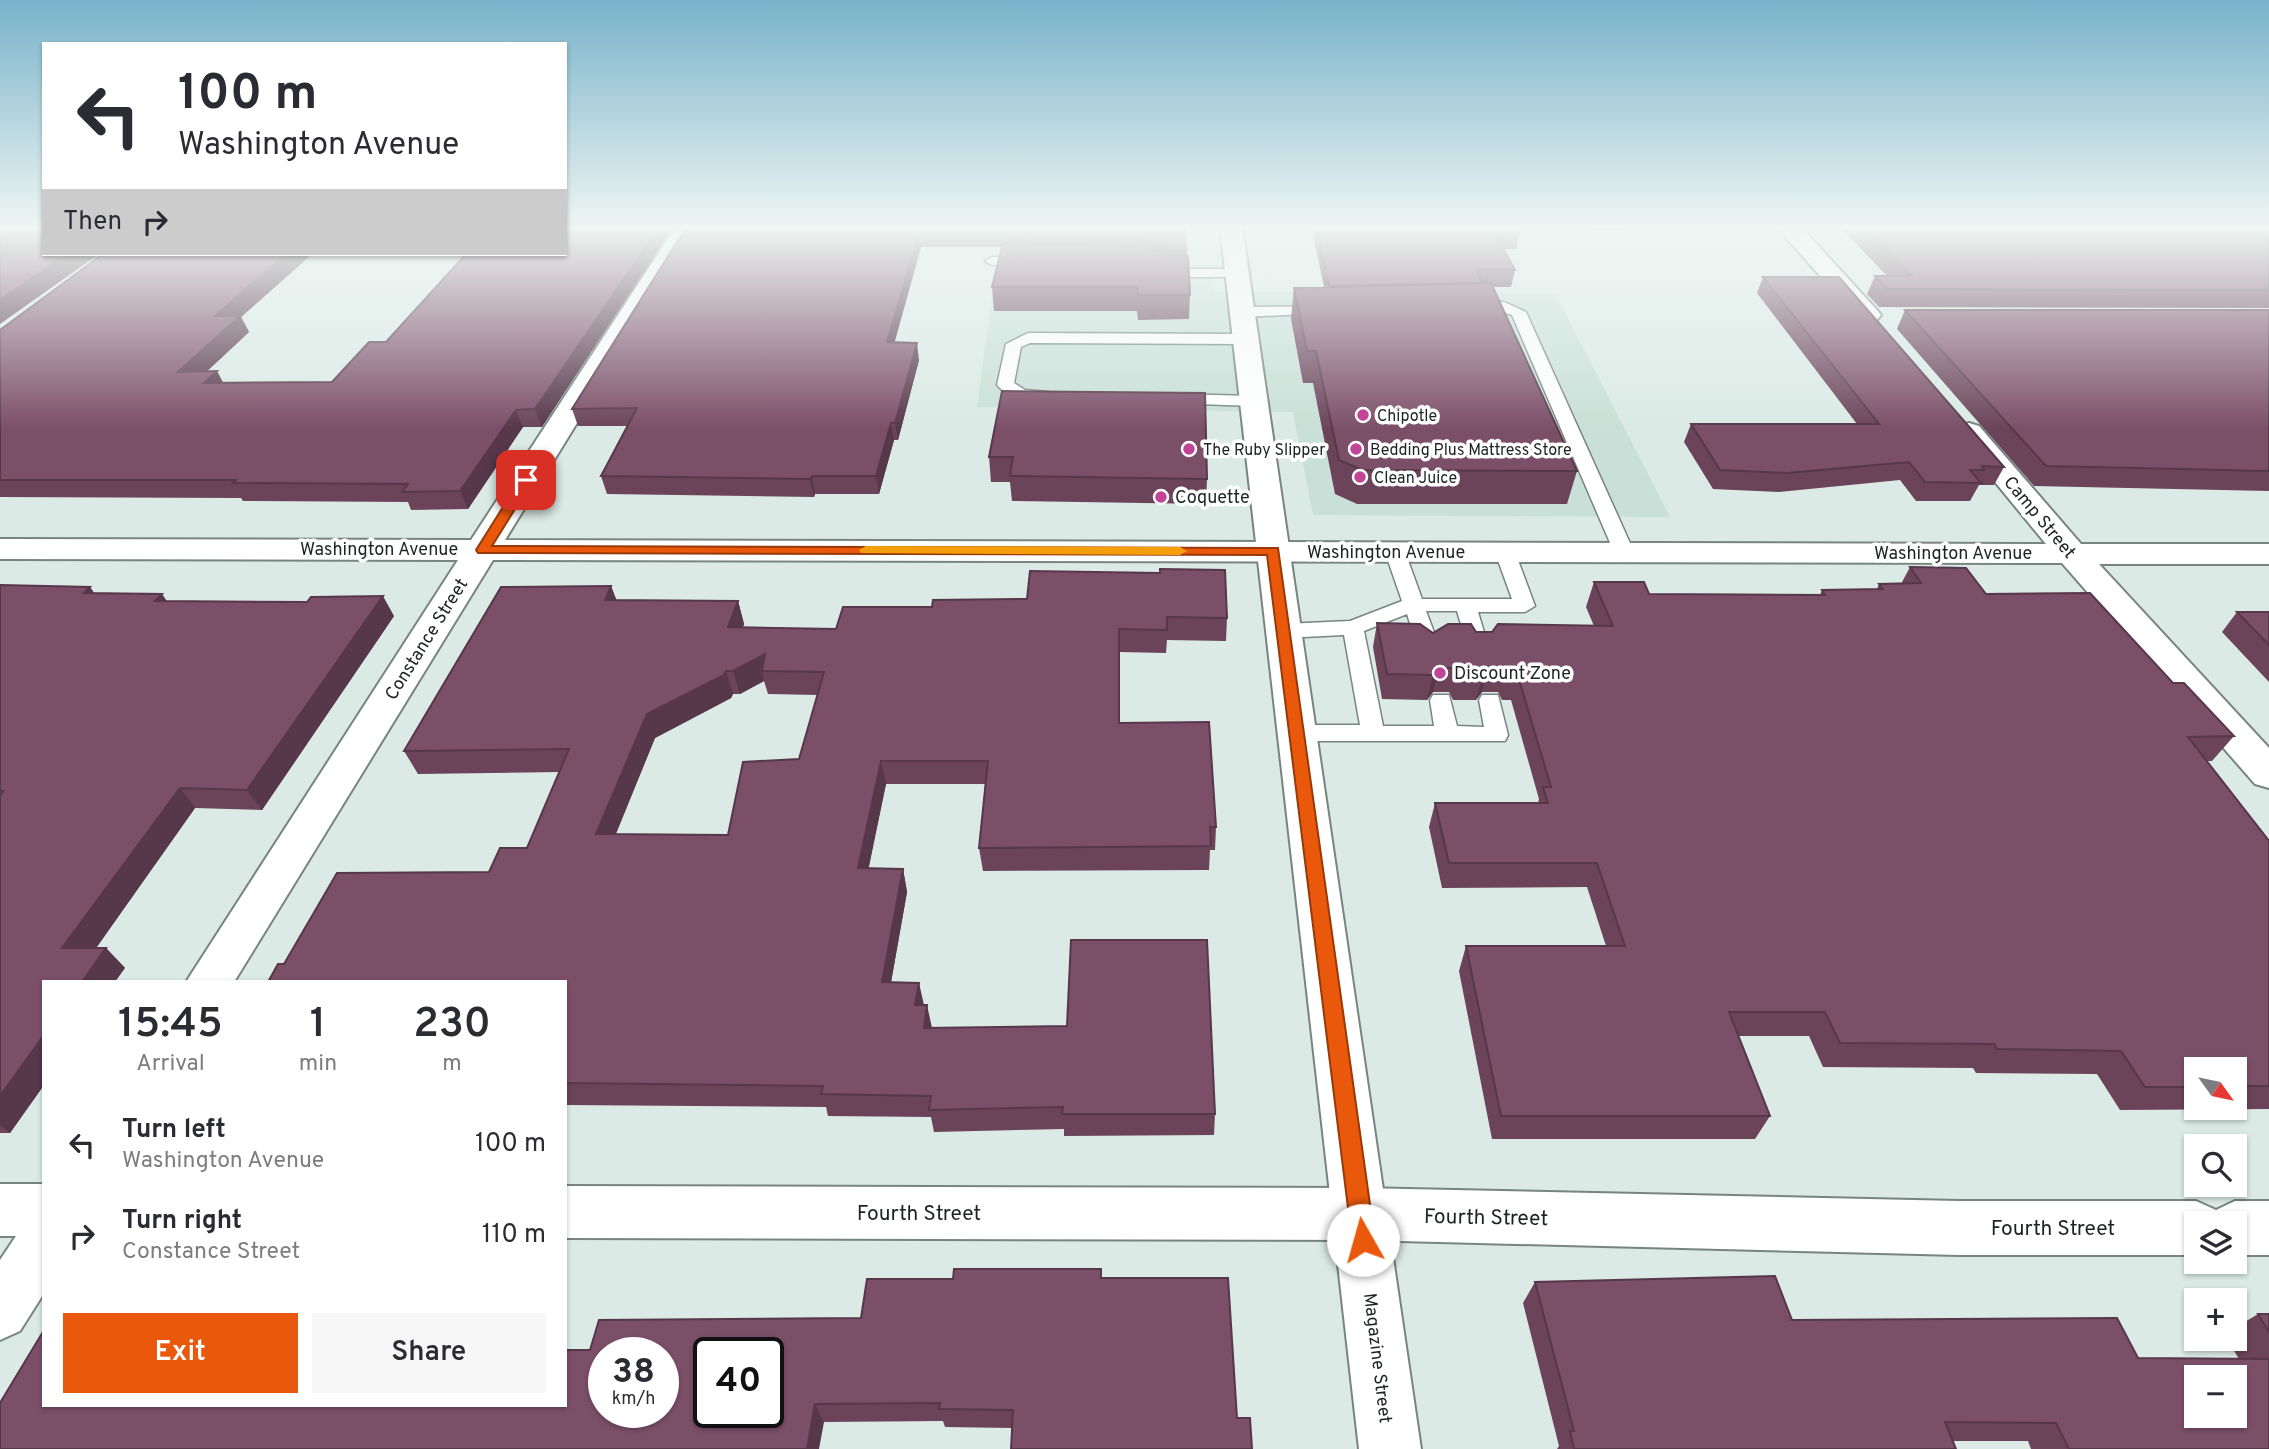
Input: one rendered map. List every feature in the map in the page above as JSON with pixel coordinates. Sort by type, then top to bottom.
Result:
[{"type":"street","name":"Constance Street","points":[[210,980],[644,294]]},
{"type":"street","name":"Magazine Street","points":[[1240,294],[1390,1449]]},
{"type":"street","points":[[1855,294],[1886,324]]},
{"type":"street","name":"Camp Street","points":[[1949,410],[2071,553],[2269,774]]},
{"type":"street","name":"Washington Avenue","points":[[0,549],[2269,554]]},
{"type":"street","points":[[0,1210],[42,1210]]},
{"type":"street","name":"Fourth Street","points":[[567,1212],[1360,1214],[1945,1228],[2184,1228]]},
{"type":"street","points":[[2247,1228],[2269,1228]]},
{"type":"street","points":[[0,1311],[42,1245]]},
{"type":"lane","points":[[1452,307],[1504,306],[1518,312],[1624,552]]},
{"type":"lane","points":[[1242,312],[1346,310]]},
{"type":"lane","points":[[1063,396],[1021,395],[1004,385],[1014,344],[1028,338],[1246,339]]},
{"type":"lane","points":[[1158,398],[1254,401]]},
{"type":"lane","points":[[1395,552],[1429,648]]},
{"type":"lane","points":[[1284,631],[1353,628],[1412,605],[1525,606],[1505,552]]},
{"type":"lane","points":[[1466,605],[1478,649]]},
{"type":"lane","points":[[1353,628],[1373,734]]},
{"type":"lane","points":[[1441,700],[1447,734]]},
{"type":"lane","points":[[1297,733],[1497,735],[1490,700]]},
{"type":"shaded area","points":[[992,294],[1555,294],[1670,517],[1313,515],[1293,412],[977,407]]},
{"type":"building","points":[[49,294],[241,294],[215,316],[240,316],[178,372],[217,371],[204,383],[332,382],[369,342],[386,342],[430,294],[614,294],[535,409],[516,410],[460,491],[402,492],[408,484],[233,483],[236,480],[0,480],[0,330]]},
{"type":"building","points":[[645,294],[901,294],[887,342],[917,343],[895,423],[891,423],[876,476],[812,476],[810,479],[601,476],[637,408],[572,409]]},
{"type":"building","points":[[1138,294],[1190,295],[1138,295]]},
{"type":"building","points":[[1295,294],[1496,294],[1577,471],[1362,470],[1339,460],[1316,351],[1307,351]]},
{"type":"building","points":[[1776,294],[1853,294],[2004,467],[1982,466],[1984,470],[1970,470],[1981,483],[1925,482],[1909,462],[1787,473],[1720,470],[1691,424],[1879,424]]},
{"type":"building","points":[[1905,310],[2269,310],[2269,471],[2046,466]]},
{"type":"building","points":[[1002,391],[1205,393],[1207,479],[1010,476],[1013,457],[989,457]]},
{"type":"building","points":[[1910,567],[1966,568],[1986,594],[2090,593],[2173,683],[2184,683],[2234,736],[2188,737],[2269,841],[2269,1086],[2247,1086],[2247,1057],[2184,1057],[2184,1087],[2145,1087],[2121,1051],[1997,1049],[1994,1044],[1840,1043],[1825,1012],[1729,1012],[1770,1116],[1501,1116],[1466,946],[1625,946],[1597,863],[1449,863],[1435,803],[1548,803],[1543,787],[1551,787],[1518,676],[1509,676],[1505,668],[1488,668],[1483,676],[1459,676],[1455,668],[1439,668],[1433,675],[1387,674],[1377,623],[1420,624],[1433,633],[1448,624],[1471,624],[1476,632],[1492,632],[1498,624],[1613,626],[1594,582],[1644,582],[1649,594],[1825,595],[1822,590],[1883,589],[1879,584],[1921,583]]},
{"type":"building","points":[[1160,569],[1225,570],[1227,618],[1167,617],[1167,630],[1119,629],[1119,723],[1209,722],[1216,827],[1210,827],[1211,846],[979,848],[988,761],[881,761],[858,868],[903,869],[882,982],[919,983],[915,1005],[927,1005],[924,1028],[1067,1026],[1071,940],[1207,940],[1215,1114],[1062,1114],[1063,1107],[929,1110],[931,1096],[821,1094],[823,1086],[567,1083],[567,980],[269,980],[278,964],[284,964],[337,873],[489,872],[500,848],[527,848],[569,749],[404,751],[501,587],[611,586],[605,600],[738,601],[728,627],[836,629],[843,607],[932,607],[933,600],[1027,599],[1030,571],[1160,573]],"holes":[[[765,654],[762,671],[824,672],[799,759],[743,762],[728,835],[596,834],[647,714],[724,675],[726,671],[733,671]]]},
{"type":"building","points":[[0,585],[90,587],[84,593],[162,594],[155,601],[307,602],[311,597],[383,596],[247,790],[180,788],[62,948],[106,948],[83,980],[42,980],[42,1038],[0,1096],[0,796],[3,791],[0,791]]},
{"type":"building","points":[[2237,612],[2269,612],[2269,645]]},
{"type":"building","points":[[954,1269],[1101,1269],[1101,1278],[1228,1278],[1237,1418],[1250,1418],[1252,1449],[1011,1449],[1013,1410],[939,1409],[940,1403],[815,1404],[807,1449],[0,1449],[0,1403],[42,1333],[42,1407],[567,1407],[567,1350],[588,1350],[588,1428],[679,1428],[679,1337],[594,1337],[599,1320],[861,1318],[867,1279],[953,1279]]},
{"type":"building","points":[[1775,1276],[1792,1320],[2117,1318],[2138,1358],[2269,1359],[2269,1449],[2069,1449],[2056,1423],[1945,1422],[1956,1449],[1574,1449],[1570,1431],[1574,1431],[1535,1282]]},
{"type":"building","points":[[2258,1314],[2269,1314],[2269,1332]]},
{"type":"slow traffic","points":[[866,550],[1180,551]]},
{"type":"place","name":"Chipotle","points":[[1363,415]]},
{"type":"place","name":"The Ruby Slipper","points":[[1189,449]]},
{"type":"place","name":"Bedding Plus Mattress Store","points":[[1356,449]]},
{"type":"place","name":"Clean Juice","points":[[1360,477]]},
{"type":"place","name":"Coquette","points":[[1161,497]]},
{"type":"place","name":"Discount Zone","points":[[1440,673]]},
{"type":"route","points":[[526,480],[483,550],[1273,551],[1363,1240]]}]
